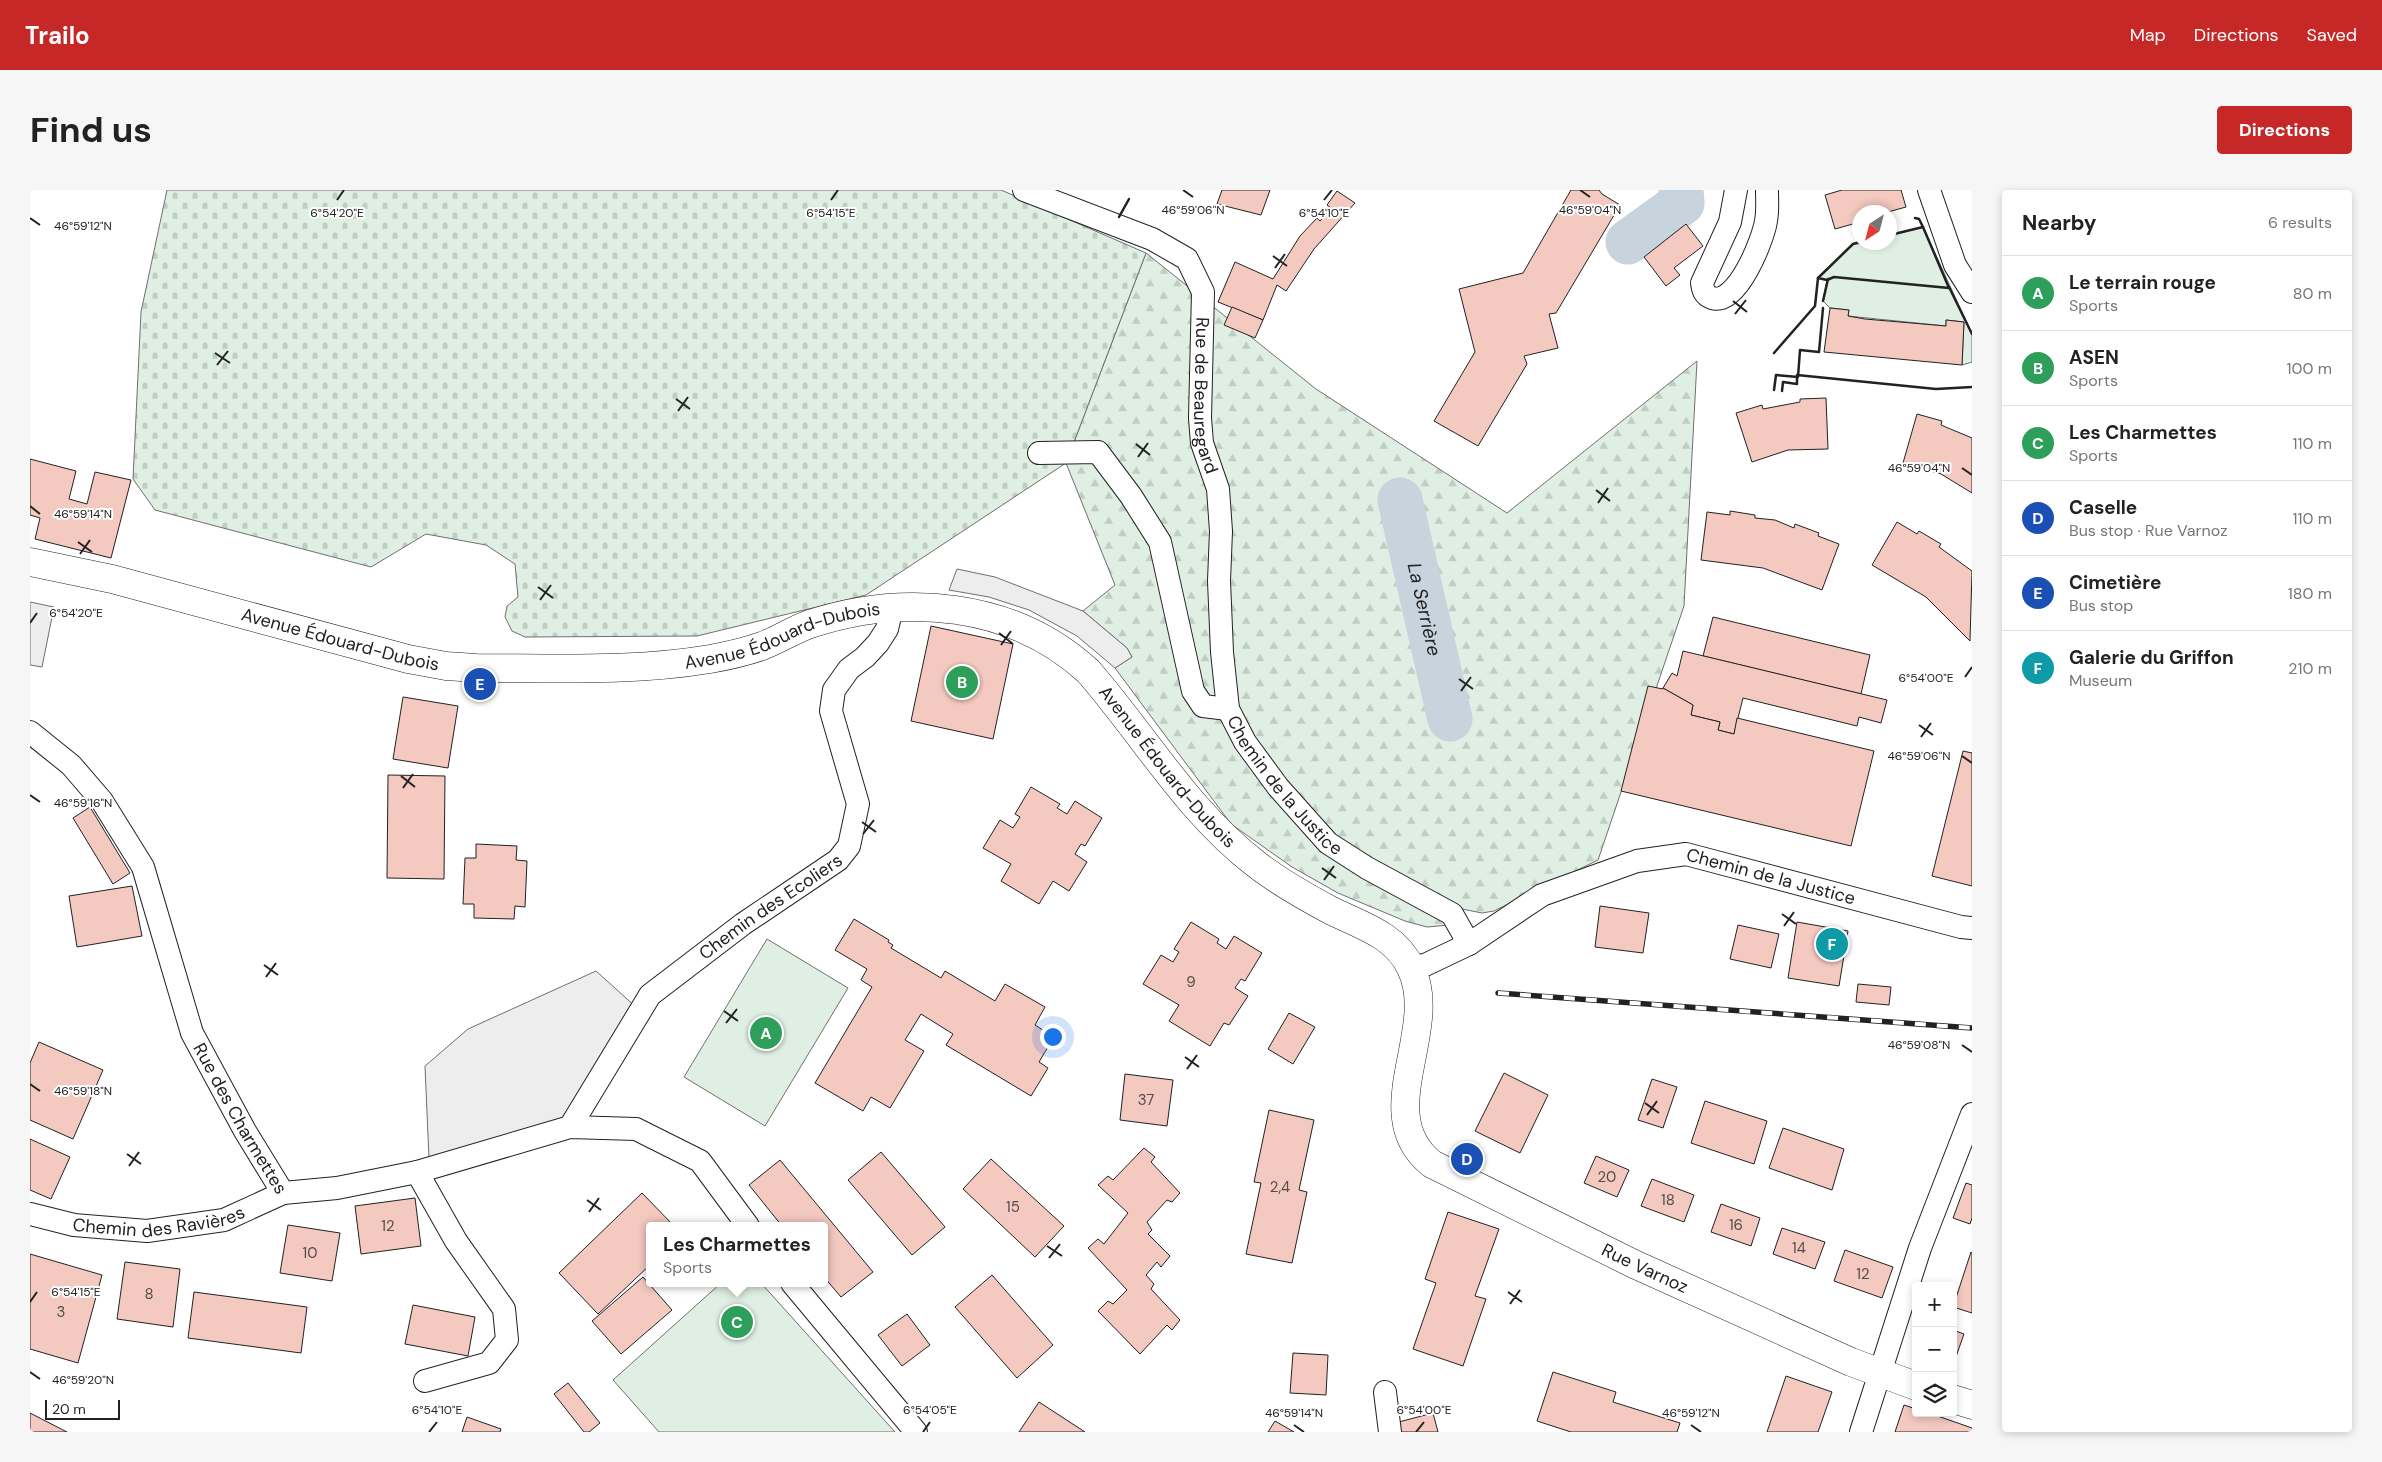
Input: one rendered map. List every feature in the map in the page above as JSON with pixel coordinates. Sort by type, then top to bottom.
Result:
[{"type":"street","name":"Rue de Beauregard","points":[[1024,190],[1152,239],[1187,260],[1203,292],[1200,418],[1202,443],[1218,488],[1221,531],[1219,581],[1222,652],[1228,709]]},
{"type":"street","points":[[1736,190],[1730,222],[1702,283],[1703,291],[1709,297],[1717,299],[1725,297],[1735,289],[1754,256],[1766,222],[1767,190]]},
{"type":"street","points":[[1929,190],[1955,265],[1972,292]]},
{"type":"street","name":"Chemin de la Justice","points":[[1039,453],[1098,452],[1131,496],[1160,542],[1193,691],[1203,706],[1228,709],[1245,742],[1273,780],[1328,843],[1367,868],[1452,914],[1468,944]]},
{"type":"street","name":"Avenue Édouard-Dubois","points":[[30,562],[112,579],[408,659],[446,666],[476,668],[674,665],[727,656],[761,646],[810,625],[863,610],[938,607],[979,614],[1019,627],[1046,640],[1071,656],[1108,694],[1180,789],[1226,838],[1256,865],[1297,892],[1378,932],[1396,947],[1410,967],[1419,990],[1418,1025],[1403,1103],[1410,1137],[1418,1149]]},
{"type":"street","name":"Chemin des Ecoliers","points":[[570,1127],[650,995],[743,924],[838,860],[849,846],[858,804],[831,711],[834,690],[849,669],[878,644],[887,629],[892,608]]},
{"type":"street","name":"Rue des Charmettes","points":[[30,732],[71,765],[102,801],[143,867],[192,1033],[245,1131],[284,1193],[337,1188],[417,1172],[570,1127],[636,1129],[700,1161],[745,1222]]},
{"type":"street","name":"Chemin de la Justice","points":[[1410,967],[1426,965],[1468,944],[1542,895],[1637,861],[1686,854],[1894,910],[1972,928]]},
{"type":"street","points":[[1861,1432],[1920,1248],[1972,1114]]},
{"type":"street","name":"Rue Varnoz","points":[[1418,1149],[1432,1164],[1634,1264],[1880,1373],[1912,1385]]},
{"type":"street","points":[[417,1172],[456,1242],[504,1309],[507,1340],[489,1363],[425,1382]]},
{"type":"street","name":"Chemin des Ravières","points":[[30,1214],[74,1225],[147,1231],[224,1220],[284,1193]]},
{"type":"street","points":[[795,1287],[916,1432]]},
{"type":"street","points":[[1385,1392],[1390,1432]]},
{"type":"street","points":[[1957,1399],[1972,1405]]},
{"type":"green space","points":[[167,190],[1001,190],[1146,253],[1066,463],[866,595],[697,636],[525,637],[512,631],[505,617],[507,606],[518,597],[515,564],[486,545],[426,534],[371,567],[155,510],[133,479],[141,312]]},
{"type":"green space","points":[[1923,227],[1972,334],[1972,362],[1962,365],[1964,322],[1946,320],[1946,326],[1848,316],[1849,310],[1830,308],[1823,301],[1827,280],[1818,278],[1852,245],[1852,250],[1897,250],[1897,233]]},
{"type":"green space","points":[[1146,253],[1316,389],[1507,513],[1697,361],[1684,606],[1598,860],[1494,911],[1482,913],[1462,909],[1449,925],[1427,927],[1405,921],[1338,893],[1292,867],[1231,824],[1115,668],[1132,657],[1127,648],[1083,611],[1115,585],[1066,463]]},
{"type":"green space","points":[[767,939],[848,988],[765,1126],[684,1077]]},
{"type":"green space","points":[[717,1287],[765,1287],[895,1432],[659,1432],[613,1380]]},
{"type":"shaded area","points":[[957,569],[995,577],[1083,611],[1127,648],[1132,657],[1115,668],[1077,636],[1029,610],[989,597],[949,590]]},
{"type":"shaded area","points":[[30,602],[54,607],[42,667],[30,665]]},
{"type":"shaded area","points":[[596,971],[637,1008],[566,1121],[429,1159],[425,1066],[468,1029]]},
{"type":"building","points":[[1222,190],[1270,190],[1261,215],[1217,204]]},
{"type":"building","points":[[1571,190],[1599,190],[1602,194],[1620,205],[1556,313],[1549,314],[1558,348],[1524,356],[1527,364],[1478,446],[1434,421],[1475,352],[1459,289],[1523,273]]},
{"type":"building","points":[[1842,190],[1901,190],[1906,207],[1897,210],[1897,205],[1852,205],[1852,224],[1835,229],[1825,195]]},
{"type":"building","points":[[1337,191],[1355,203],[1314,249],[1286,291],[1277,285],[1263,320],[1218,302],[1235,262],[1273,279],[1300,236],[1317,218],[1320,221],[1331,208],[1327,205]]},
{"type":"building","points":[[1686,224],[1703,246],[1674,268],[1680,275],[1666,286],[1644,257]]},
{"type":"building","points":[[1232,307],[1263,320],[1255,338],[1224,325]]},
{"type":"building","points":[[1830,308],[1849,310],[1848,316],[1865,319],[1946,326],[1946,320],[1964,322],[1962,365],[1824,352]]},
{"type":"building","points":[[1826,398],[1828,449],[1788,450],[1752,462],[1736,413],[1762,405],[1763,409],[1800,402],[1800,399]]},
{"type":"building","points":[[1917,414],[1942,421],[1941,425],[1972,438],[1972,493],[1941,474],[1903,463]]},
{"type":"building","points":[[30,459],[76,471],[69,499],[87,504],[95,472],[131,480],[111,558],[35,539],[40,518],[30,515]]},
{"type":"building","points":[[1730,511],[1755,515],[1755,518],[1775,520],[1794,528],[1795,524],[1819,533],[1818,536],[1839,544],[1822,590],[1763,568],[1701,560],[1707,512],[1730,515]]},
{"type":"building","points":[[1897,522],[1917,534],[1919,531],[1941,544],[1939,547],[1972,571],[1970,641],[1926,597],[1872,565]]},
{"type":"building","points":[[1713,617],[1870,655],[1861,694],[1703,656]]},
{"type":"building","points":[[931,626],[1013,644],[993,739],[911,721]]},
{"type":"building","points":[[1683,651],[1887,700],[1881,723],[1859,717],[1857,726],[1743,698],[1734,734],[1718,730],[1720,722],[1691,715],[1693,705],[1663,688],[1672,673],[1677,676]]},
{"type":"building","points":[[1648,686],[1663,688],[1693,705],[1691,715],[1720,722],[1718,730],[1734,734],[1737,718],[1874,751],[1851,846],[1621,791]]},
{"type":"building","points":[[403,697],[458,706],[448,768],[393,759]]},
{"type":"building","points":[[1963,751],[1972,753],[1972,886],[1932,876]]},
{"type":"building","points":[[388,775],[445,776],[444,879],[387,878]]},
{"type":"building","points":[[1031,787],[1060,804],[1057,808],[1067,814],[1075,801],[1102,818],[1085,846],[1081,844],[1075,854],[1087,862],[1069,891],[1053,881],[1039,904],[1001,881],[1011,864],[983,848],[1000,820],[1013,828],[1020,817],[1015,814]]},
{"type":"building","points":[[90,807],[130,873],[113,884],[73,818]]},
{"type":"building","points":[[476,844],[517,846],[516,860],[527,861],[525,907],[515,906],[514,919],[474,918],[474,904],[463,904],[465,858],[476,858]]},
{"type":"building","points":[[132,886],[142,936],[77,947],[69,896]]},
{"type":"building","points":[[1600,906],[1649,913],[1643,953],[1595,947]]},
{"type":"building","points":[[854,919],[889,940],[888,942],[893,945],[891,948],[941,978],[945,971],[995,1001],[1005,984],[1045,1007],[1035,1025],[1054,1037],[1039,1062],[1048,1068],[1031,1096],[946,1045],[953,1034],[921,1014],[905,1040],[924,1051],[890,1108],[871,1097],[863,1111],[815,1083],[872,987],[861,980],[867,969],[835,950]]},
{"type":"building","points":[[1191,922],[1219,939],[1217,943],[1226,949],[1234,936],[1262,953],[1245,981],[1241,979],[1235,988],[1248,996],[1229,1025],[1224,1023],[1210,1046],[1169,1021],[1179,1005],[1143,984],[1161,955],[1173,962],[1179,952],[1174,949]]},
{"type":"building","points":[[1797,922],[1848,931],[1839,986],[1788,978]]},
{"type":"building","points":[[1738,925],[1779,934],[1771,968],[1730,959]]},
{"type":"building","points":[[1858,984],[1891,987],[1889,1005],[1856,1002]]},
{"type":"building","points":[[1289,1013],[1315,1027],[1293,1064],[1268,1049]]},
{"type":"building","points":[[39,1042],[103,1070],[73,1139],[30,1120],[30,1063]]},
{"type":"building","points":[[1504,1073],[1548,1095],[1520,1153],[1475,1131]]},
{"type":"building","points":[[1125,1074],[1173,1080],[1167,1126],[1120,1120]]},
{"type":"building","points":[[1652,1079],[1677,1087],[1663,1128],[1638,1120]]},
{"type":"building","points":[[1705,1101],[1767,1121],[1754,1164],[1691,1143]]},
{"type":"building","points":[[1269,1110],[1314,1120],[1299,1190],[1307,1192],[1292,1263],[1246,1254],[1261,1183],[1254,1182]]},
{"type":"building","points":[[1783,1128],[1844,1149],[1832,1190],[1769,1168]]},
{"type":"building","points":[[30,1139],[70,1157],[51,1199],[30,1190]]},
{"type":"building","points":[[1144,1148],[1155,1157],[1151,1162],[1180,1193],[1172,1202],[1167,1200],[1147,1222],[1152,1230],[1148,1234],[1170,1256],[1161,1267],[1157,1262],[1146,1275],[1154,1284],[1151,1289],[1180,1320],[1172,1330],[1167,1325],[1140,1354],[1098,1311],[1108,1301],[1113,1304],[1127,1290],[1088,1248],[1098,1239],[1104,1244],[1128,1213],[1098,1185],[1108,1176],[1113,1180]]},
{"type":"building","points":[[881,1152],[945,1227],[912,1255],[848,1180]]},
{"type":"building","points":[[1596,1156],[1629,1170],[1617,1197],[1584,1183]]},
{"type":"building","points":[[991,1159],[1064,1226],[1035,1257],[963,1189]]},
{"type":"building","points":[[780,1160],[873,1272],[841,1297],[828,1282],[828,1222],[779,1222],[749,1185]]},
{"type":"building","points":[[1652,1179],[1694,1195],[1684,1222],[1641,1206]]},
{"type":"building","points":[[1966,1183],[1972,1185],[1972,1218],[1970,1224],[1953,1218]]},
{"type":"building","points":[[642,1193],[670,1222],[646,1222],[646,1269],[598,1314],[559,1273]]},
{"type":"building","points":[[415,1198],[421,1246],[361,1254],[355,1206]]},
{"type":"building","points":[[1721,1204],[1760,1218],[1751,1246],[1711,1232]]},
{"type":"building","points":[[1448,1212],[1499,1229],[1475,1296],[1486,1299],[1463,1366],[1413,1349],[1436,1283],[1425,1279]]},
{"type":"building","points":[[288,1225],[340,1233],[332,1281],[280,1273]]},
{"type":"building","points":[[1782,1228],[1825,1242],[1815,1269],[1773,1254]]},
{"type":"building","points":[[1845,1250],[1893,1267],[1882,1298],[1834,1281]]},
{"type":"building","points":[[1971,1252],[1972,1313],[1957,1308],[1957,1295]]},
{"type":"building","points":[[30,1254],[102,1275],[78,1363],[30,1349]]},
{"type":"building","points":[[125,1262],[180,1269],[173,1327],[117,1319]]},
{"type":"building","points":[[992,1275],[1053,1345],[1017,1378],[955,1307]]},
{"type":"building","points":[[643,1277],[646,1280],[646,1287],[652,1287],[672,1310],[621,1354],[592,1321]]},
{"type":"building","points":[[194,1292],[307,1307],[301,1353],[188,1338]]},
{"type":"building","points":[[413,1305],[475,1317],[468,1356],[405,1344]]},
{"type":"building","points":[[907,1314],[930,1345],[902,1366],[878,1335]]},
{"type":"building","points":[[1957,1331],[1964,1334],[1957,1354]]},
{"type":"building","points":[[1293,1353],[1328,1355],[1326,1395],[1290,1393]]},
{"type":"building","points":[[1553,1372],[1616,1392],[1613,1402],[1680,1423],[1677,1432],[1571,1432],[1537,1421]]},
{"type":"building","points":[[1786,1376],[1832,1392],[1818,1432],[1767,1432]]},
{"type":"building","points":[[568,1383],[600,1423],[589,1432],[584,1432],[554,1394]]},
{"type":"building","points":[[1039,1402],[1085,1432],[1019,1432]]},
{"type":"building","points":[[1904,1405],[1912,1408],[1912,1417],[1940,1417],[1972,1428],[1972,1432],[1895,1432]]},
{"type":"building","points":[[30,1413],[67,1432],[30,1432]]},
{"type":"building","points":[[1433,1413],[1438,1432],[1398,1432],[1395,1423]]},
{"type":"building","points":[[467,1417],[501,1429],[500,1432],[462,1432]]},
{"type":"building","points":[[1275,1421],[1294,1432],[1268,1432]]},
{"type":"waterway","name":"La Serrière","points":[[1628,242],[1682,203],[1681,190]]},
{"type":"waterway","name":"La Serrière","points":[[1400,500],[1450,719]]},
{"type":"railway","points":[[1498,993],[1972,1028]]},
{"type":"wall","points":[[1119,217],[1129,199]]},
{"type":"wall","points":[[1915,218],[1919,219],[1923,227]]},
{"type":"wall","points":[[1852,245],[1818,278],[1827,280],[1834,277],[1949,288],[1923,227],[1897,233]]},
{"type":"wall","points":[[1774,353],[1815,306],[1818,278]]},
{"type":"wall","points":[[1823,301],[1828,279]]},
{"type":"wall","points":[[1949,287],[1972,334]]},
{"type":"wall","points":[[1774,390],[1776,375],[1798,377],[1800,350],[1819,352],[1823,308]]},
{"type":"wall","points":[[1782,391],[1783,382],[1797,384],[1797,375],[1936,389],[1972,387]]},
{"type":"place","name":"ASEN","points":[[962,682]]},
{"type":"place","name":"Cimetière","points":[[480,684]]},
{"type":"place","name":"Galerie du Griffon","points":[[1832,944]]},
{"type":"place","name":"Le terrain rouge","points":[[766,1033]]},
{"type":"place","name":"Caselle","points":[[1467,1159]]},
{"type":"place","name":"Les Charmettes","points":[[737,1322]]}]
